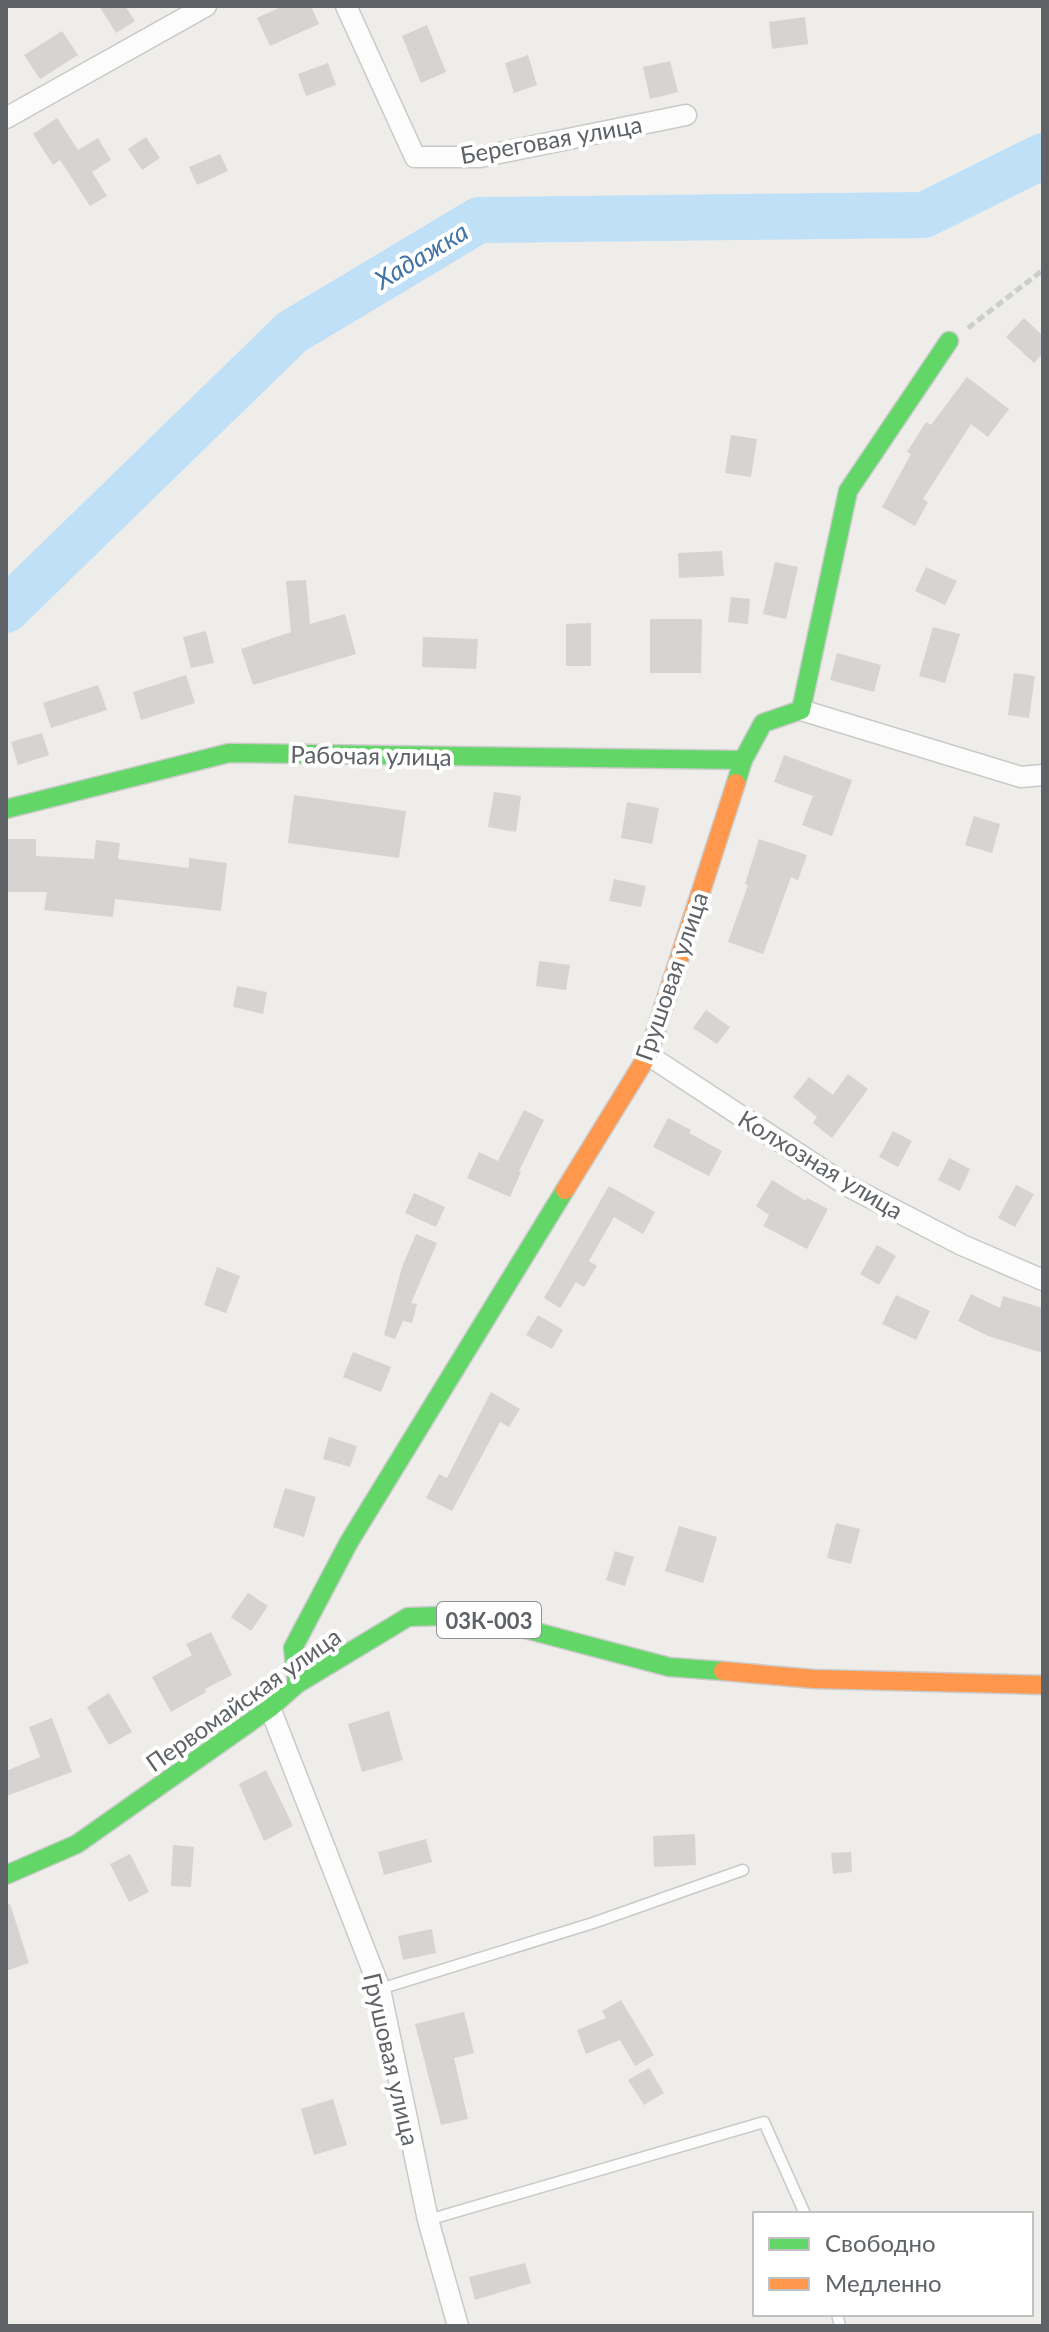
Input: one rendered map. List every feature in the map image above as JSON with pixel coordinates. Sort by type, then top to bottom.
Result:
[{"type":"street","points":[[6,118],[206,6]]},
{"type":"street","name":"Береговая улица","points":[[346,6],[415,157],[480,157],[686,115]]},
{"type":"street","points":[[949,341],[848,491],[801,710],[1021,777],[1043,775]]},
{"type":"street","name":"Грушовая улица","points":[[297,1684],[293,1648],[349,1542],[648,1055],[743,760],[763,723],[801,710]]},
{"type":"street","name":"Рабочая улица","points":[[6,809],[229,753],[743,760]]},
{"type":"street","name":"Колхозная улица","points":[[648,1055],[846,1185],[962,1245],[1043,1280]]},
{"type":"street","name":"Первомайская улица","points":[[6,1875],[77,1844],[270,1708],[297,1684],[408,1617],[472,1615],[669,1667],[814,1679],[1043,1685]]},
{"type":"street","name":"Грушовая улица","points":[[270,1708],[380,1989],[428,2220],[458,2326]]},
{"type":"lane","points":[[380,1989],[593,1923],[743,1870]]},
{"type":"lane","points":[[428,2220],[764,2122],[804,2212]]},
{"type":"path","points":[[949,341],[1043,270]]},
{"type":"building","points":[[99,6],[125,6],[135,21],[116,33]]},
{"type":"building","points":[[283,6],[311,6],[319,24],[270,46],[257,18]]},
{"type":"building","points":[[805,17],[808,44],[772,49],[769,22]]},
{"type":"building","points":[[427,25],[446,72],[421,83],[402,36]]},
{"type":"building","points":[[62,31],[78,55],[40,79],[24,55]]},
{"type":"building","points":[[528,55],[537,85],[514,93],[505,63]]},
{"type":"building","points":[[670,61],[678,92],[650,99],[643,67]]},
{"type":"building","points":[[328,63],[336,85],[306,96],[298,74]]},
{"type":"building","points":[[57,118],[78,150],[98,138],[111,160],[92,172],[107,196],[90,206],[60,160],[53,165],[33,134]]},
{"type":"building","points":[[146,137],[160,158],[142,170],[128,149]]},
{"type":"building","points":[[220,154],[228,171],[197,185],[189,167]]},
{"type":"building","points":[[1024,318],[1043,336],[1043,353],[1034,363],[1006,337]]},
{"type":"building","points":[[967,377],[1009,409],[988,437],[971,424],[923,499],[928,502],[915,526],[882,507],[911,454],[907,452],[926,422],[931,425]]},
{"type":"building","points":[[731,435],[757,439],[751,477],[725,473]]},
{"type":"building","points":[[722,551],[724,576],[679,578],[678,553]]},
{"type":"building","points":[[775,562],[798,567],[786,619],[763,614]]},
{"type":"building","points":[[926,567],[957,581],[945,605],[915,591]]},
{"type":"building","points":[[306,580],[310,624],[345,614],[356,654],[253,685],[241,649],[291,632],[286,581]]},
{"type":"building","points":[[731,597],[750,599],[748,624],[728,622]]},
{"type":"building","points":[[650,619],[702,619],[701,673],[650,673]]},
{"type":"building","points":[[591,623],[591,666],[566,666],[566,624]]},
{"type":"building","points":[[933,627],[960,634],[945,683],[919,676]]},
{"type":"building","points":[[206,631],[214,663],[191,668],[183,637]]},
{"type":"building","points":[[423,637],[478,639],[476,669],[422,667]]},
{"type":"building","points":[[837,653],[881,665],[874,692],[830,680]]},
{"type":"building","points":[[1014,673],[1035,676],[1029,718],[1008,715]]},
{"type":"building","points":[[186,675],[195,703],[141,720],[133,692]]},
{"type":"building","points":[[98,685],[107,710],[51,728],[43,703]]},
{"type":"building","points":[[42,733],[49,755],[18,765],[11,742]]},
{"type":"building","points":[[784,755],[852,780],[832,836],[802,825],[813,796],[774,782]]},
{"type":"building","points":[[494,792],[521,796],[516,832],[488,827]]},
{"type":"building","points":[[294,795],[406,811],[399,858],[288,843]]},
{"type":"building","points":[[627,802],[659,808],[652,844],[621,838]]},
{"type":"building","points":[[974,816],[1000,824],[992,853],[965,845]]},
{"type":"building","points":[[7,839],[36,839],[36,856],[94,859],[96,840],[120,843],[118,859],[189,868],[189,858],[227,863],[221,911],[115,899],[113,917],[44,910],[47,892],[7,892]]},
{"type":"building","points":[[759,839],[807,855],[798,880],[791,877],[763,954],[728,942],[748,885],[745,884]]},
{"type":"building","points":[[614,879],[646,886],[641,907],[609,901]]},
{"type":"building","points":[[539,961],[570,965],[566,990],[536,986]]},
{"type":"building","points":[[237,986],[267,992],[263,1014],[233,1007]]},
{"type":"building","points":[[706,1010],[730,1027],[717,1044],[693,1028]]},
{"type":"building","points":[[848,1074],[868,1089],[832,1138],[813,1123],[817,1117],[793,1097],[809,1077],[833,1095]]},
{"type":"building","points":[[524,1110],[544,1120],[510,1197],[467,1178],[479,1152],[498,1161]]},
{"type":"building","points":[[668,1118],[722,1151],[709,1176],[653,1147]]},
{"type":"building","points":[[893,1131],[912,1141],[898,1167],[879,1157]]},
{"type":"building","points":[[949,1158],[970,1169],[960,1191],[938,1180]]},
{"type":"building","points":[[772,1180],[806,1201],[807,1198],[828,1209],[807,1249],[763,1226],[769,1215],[756,1206]]},
{"type":"building","points":[[1016,1185],[1034,1194],[1015,1227],[998,1218]]},
{"type":"building","points":[[609,1186],[655,1212],[643,1234],[614,1217],[589,1261],[597,1266],[584,1287],[576,1282],[560,1308],[544,1298]]},
{"type":"building","points":[[414,1193],[445,1207],[436,1227],[405,1213]]},
{"type":"building","points":[[416,1234],[437,1243],[411,1303],[417,1304],[412,1323],[403,1321],[395,1339],[384,1335],[402,1267]]},
{"type":"building","points":[[877,1245],[896,1256],[879,1285],[860,1274]]},
{"type":"building","points":[[217,1267],[240,1276],[226,1313],[204,1305]]},
{"type":"building","points":[[971,1294],[1000,1308],[1003,1296],[1043,1308],[1043,1353],[988,1336],[958,1321]]},
{"type":"building","points":[[896,1295],[930,1311],[916,1340],[882,1324]]},
{"type":"building","points":[[538,1315],[563,1330],[552,1349],[526,1335]]},
{"type":"building","points":[[353,1352],[391,1367],[381,1392],[343,1377]]},
{"type":"building","points":[[491,1392],[520,1409],[509,1427],[500,1422],[452,1511],[426,1498],[439,1474],[447,1478]]},
{"type":"building","points":[[329,1437],[357,1446],[350,1467],[323,1459]]},
{"type":"building","points":[[285,1488],[316,1497],[304,1537],[273,1527]]},
{"type":"building","points":[[836,1523],[860,1529],[851,1564],[827,1558]]},
{"type":"building","points":[[679,1526],[717,1537],[703,1583],[665,1571]]},
{"type":"building","points":[[615,1551],[634,1557],[625,1586],[606,1580]]},
{"type":"building","points":[[248,1593],[268,1606],[251,1631],[231,1617]]},
{"type":"building","points":[[211,1632],[232,1675],[171,1712],[152,1677],[192,1655],[186,1644]]},
{"type":"building","points":[[109,1693],[132,1732],[109,1745],[87,1707]]},
{"type":"building","points":[[389,1711],[403,1760],[362,1772],[348,1724]]},
{"type":"building","points":[[52,1718],[72,1772],[6,1796],[6,1771],[40,1757],[29,1727]]},
{"type":"building","points":[[266,1770],[293,1826],[264,1841],[239,1784]]},
{"type":"building","points":[[695,1834],[696,1865],[654,1867],[653,1836]]},
{"type":"building","points":[[426,1839],[432,1862],[384,1875],[378,1852]]},
{"type":"building","points":[[173,1845],[194,1847],[191,1887],[171,1886]]},
{"type":"building","points":[[851,1852],[852,1872],[833,1874],[831,1853]]},
{"type":"building","points":[[130,1854],[149,1892],[129,1902],[110,1864]]},
{"type":"building","points":[[10,1904],[29,1963],[6,1971],[6,1905]]},
{"type":"building","points":[[432,1929],[436,1953],[403,1960],[398,1936]]},
{"type":"building","points":[[621,2000],[654,2055],[635,2066],[620,2040],[586,2054],[577,2030],[606,2018],[602,2011]]},
{"type":"building","points":[[464,2012],[474,2053],[454,2058],[468,2119],[441,2125],[415,2024]]},
{"type":"building","points":[[649,2068],[664,2093],[644,2105],[628,2080]]},
{"type":"building","points":[[333,2099],[347,2145],[314,2155],[301,2109]]},
{"type":"building","points":[[525,2263],[531,2283],[475,2300],[469,2277]]},
{"type":"waterway","name":"Хадажка","points":[[6,610],[292,332],[479,220],[924,215],[1043,156]]},
{"type":"traffic: fast","points":[[736,783],[743,760],[763,723],[801,710],[848,491],[949,341]]},
{"type":"traffic: fast","points":[[6,809],[229,753],[743,760]]},
{"type":"traffic: fast","points":[[297,1684],[293,1648],[349,1542],[565,1190]]},
{"type":"traffic: fast","points":[[6,1875],[77,1844],[270,1708],[297,1684],[408,1617],[472,1615],[669,1667],[723,1671]]},
{"type":"traffic: slow","points":[[565,1190],[648,1055],[736,783]]},
{"type":"traffic: slow","points":[[723,1671],[814,1679],[1043,1685]]}]
